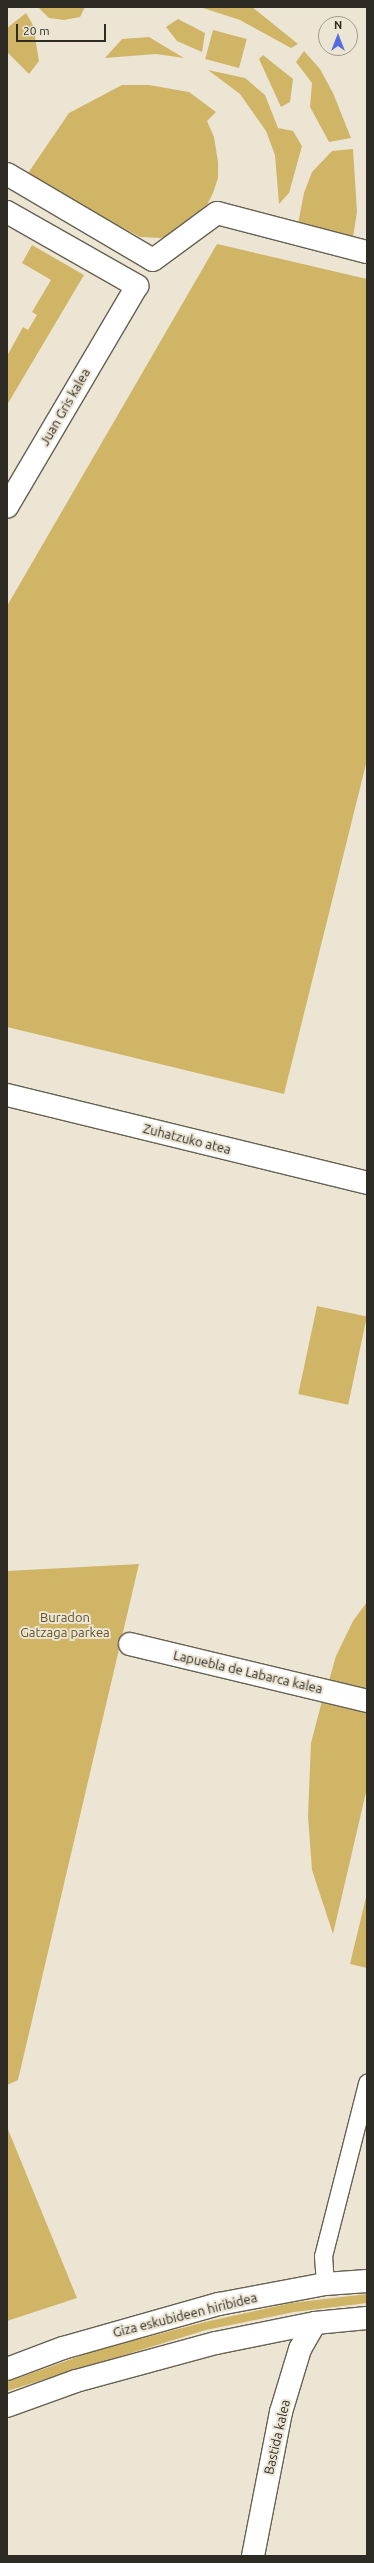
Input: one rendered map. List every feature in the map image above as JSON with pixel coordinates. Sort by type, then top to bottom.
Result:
[{"type":"street","points":[[7,174],[153,260],[217,213],[367,252]]},
{"type":"street","name":"Juan Gris kalea","points":[[7,212],[137,286],[7,507]]},
{"type":"street","name":"Zuhatzuko atea","points":[[7,1095],[367,1183]]},
{"type":"street","name":"Lapuebla de Labarca kalea","points":[[130,1644],[367,1701]]},
{"type":"street","name":"Giza eskubideen hiribidea","points":[[7,2369],[63,2348],[151,2321],[220,2304],[325,2284],[367,2281]]},
{"type":"street","points":[[7,2406],[76,2381],[216,2343],[315,2323],[367,2318]]},
{"type":"street","name":"Bastida kalea","points":[[253,2556],[281,2412],[300,2349],[315,2323]]},
{"type":"lane","points":[[325,2284],[323,2256],[367,2083]]},
{"type":"green space","points":[[38,7],[85,7],[80,17],[64,20],[49,18]]},
{"type":"green space","points":[[200,7],[252,7],[298,44],[291,48],[240,20]]},
{"type":"green space","points":[[26,13],[33,25],[39,61],[29,74],[7,52],[7,28]]},
{"type":"green space","points":[[178,19],[205,33],[202,52],[177,41],[166,27]]},
{"type":"green space","points":[[213,30],[247,39],[239,68],[205,59]]},
{"type":"green space","points":[[149,37],[184,58],[156,54],[105,58],[122,39]]},
{"type":"green space","points":[[304,51],[320,69],[333,93],[351,138],[329,142],[310,107],[312,83],[296,62]]},
{"type":"green space","points":[[263,55],[293,79],[290,102],[281,107],[259,59]]},
{"type":"green space","points":[[208,70],[245,78],[265,95],[278,128],[293,131],[302,146],[289,193],[279,204],[275,155],[266,131],[240,94]]},
{"type":"green space","points":[[122,85],[149,85],[189,92],[216,112],[207,121],[214,137],[218,162],[218,178],[206,207],[180,232],[161,238],[140,237],[26,176],[69,113]]},
{"type":"green space","points":[[353,149],[357,212],[353,237],[298,224],[304,193],[312,172],[332,151]]},
{"type":"green space","points":[[217,244],[367,279],[367,760],[284,1094],[7,1027],[7,606]]},
{"type":"green space","points":[[32,245],[84,275],[7,405],[7,356],[23,327],[28,330],[37,315],[32,312],[51,280],[22,263]]},
{"type":"green space","points":[[317,1306],[367,1317],[348,1405],[298,1394]]},
{"type":"green space","name":"Buradon Gatzaga parkea","points":[[139,1564],[18,2080],[7,2085],[7,1571]]},
{"type":"green space","points":[[367,1602],[367,1692],[328,1684],[336,1656],[353,1621]]},
{"type":"green space","points":[[322,1701],[367,1713],[367,1788],[333,1934],[312,1870],[308,1816],[311,1743]]},
{"type":"green space","points":[[367,1893],[367,1968],[350,1964]]},
{"type":"green space","points":[[7,2127],[77,2298],[7,2321]]},
{"type":"green space","points":[[367,2294],[367,2303],[294,2312],[206,2330],[7,2391],[7,2382],[94,2351],[205,2322],[291,2303]]}]
